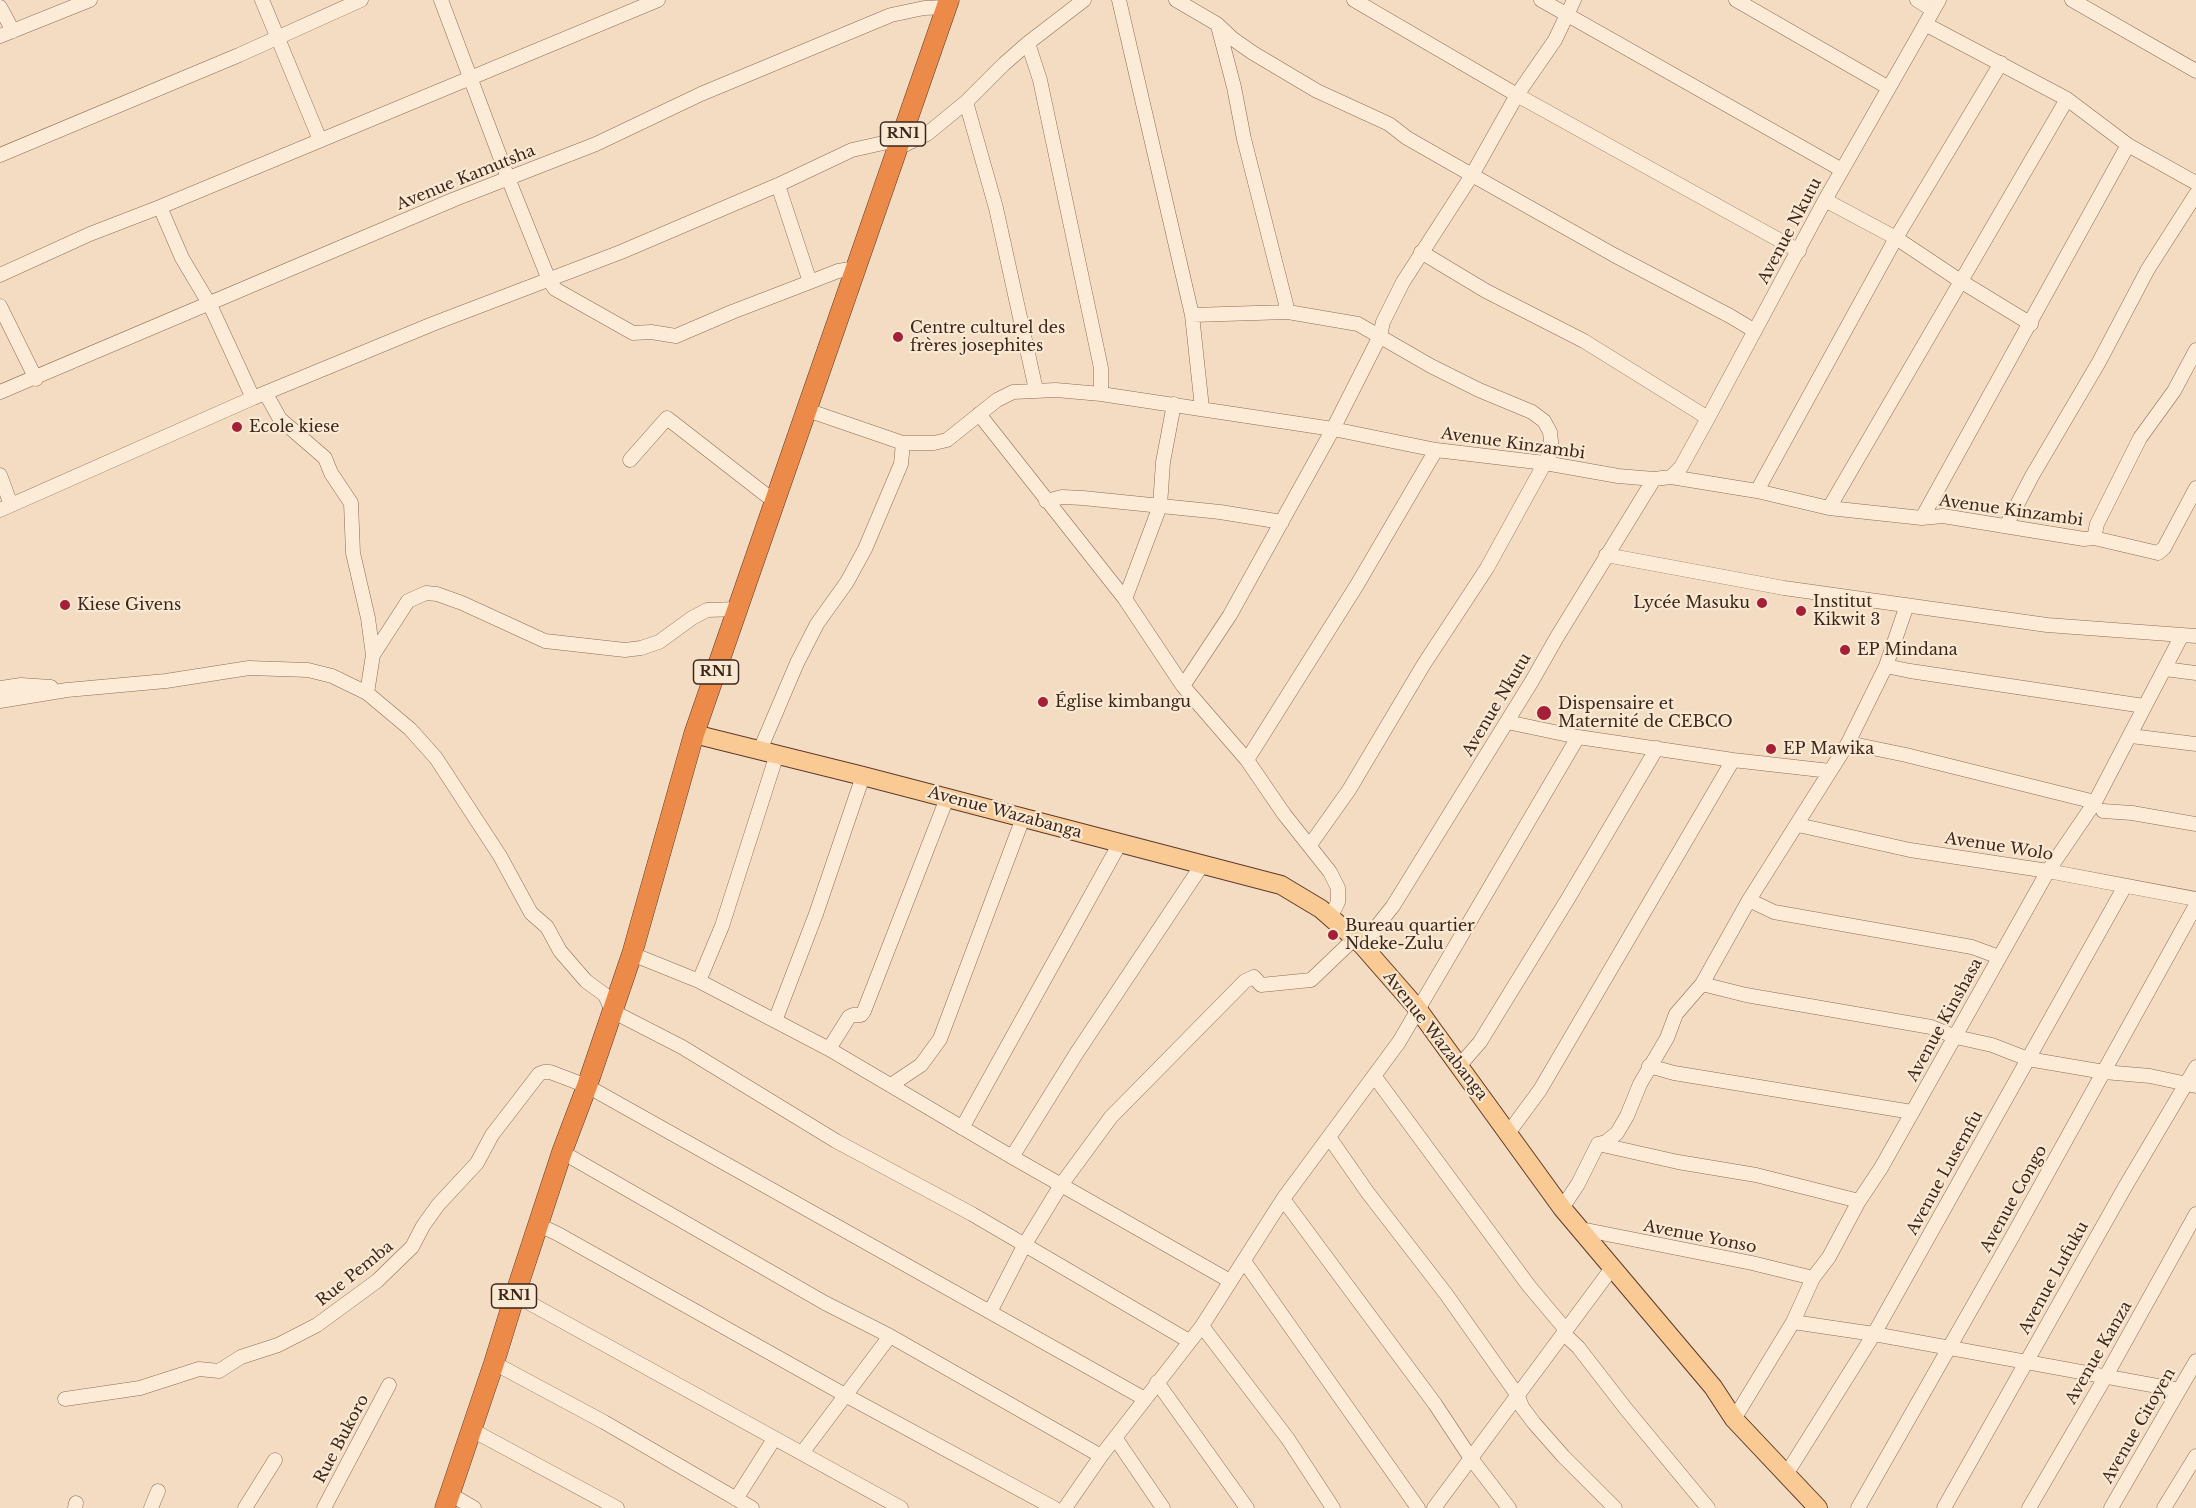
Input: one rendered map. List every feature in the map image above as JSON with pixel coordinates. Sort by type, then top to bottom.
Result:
[{"type":"highway","name":"RN1","points":[[448,1501],[562,1152],[632,954],[694,734],[948,3]]},
{"type":"main road","name":"Avenue Wazabanga","points":[[694,734],[1281,885],[1331,916],[1359,942],[1417,1008],[1562,1208],[1713,1387],[1734,1419],[1818,1508]]},
{"type":"street","points":[[0,7],[6,34],[90,0]]},
{"type":"street","points":[[262,0],[320,140]]},
{"type":"street","points":[[0,155],[278,38],[361,0]]},
{"type":"street","points":[[441,0],[508,178],[549,280],[555,289],[633,333],[651,332],[676,336],[838,271],[857,268]]},
{"type":"street","points":[[0,475],[6,507],[260,396],[778,185],[852,150],[899,144],[927,134],[966,102],[1028,43],[1084,0]]},
{"type":"street","points":[[1119,0],[1192,315],[1202,408]]},
{"type":"street","points":[[1176,0],[1217,24],[1253,53],[1317,91],[1389,124],[1407,138],[1472,175],[1755,331]]},
{"type":"street","points":[[1354,0],[1517,95],[1798,251]]},
{"type":"street","points":[[1541,0],[1842,170]]},
{"type":"street","points":[[1183,686],[1230,615],[1334,429],[1380,336],[1383,322],[1403,282],[1472,175],[1517,95],[1555,40],[1574,0]]},
{"type":"street","points":[[1736,0],[1889,88]]},
{"type":"street","points":[[1917,0],[1936,5]]},
{"type":"street","points":[[2072,0],[2196,71]]},
{"type":"street","points":[[0,275],[90,234],[470,79],[652,1]]},
{"type":"street","name":"Avenue Kamutsha","points":[[0,392],[36,379],[508,178],[596,144],[701,94],[891,15],[922,4],[948,3]]},
{"type":"street","name":"Avenue Nkutu","points":[[1671,477],[1681,467],[1825,200],[1936,5]]},
{"type":"street","points":[[1217,24],[1288,312]]},
{"type":"street","points":[[1925,24],[2067,99],[2128,145],[2196,183]]},
{"type":"street","points":[[1028,43],[1040,80],[1101,368],[1101,394]]},
{"type":"street","points":[[1757,491],[1896,238],[2001,63]]},
{"type":"street","points":[[1829,508],[2067,99]]},
{"type":"street","points":[[966,102],[996,208],[1036,390]]},
{"type":"street","points":[[1922,518],[2128,145]]},
{"type":"street","points":[[778,185],[810,282]]},
{"type":"street","points":[[2006,526],[2032,476],[2099,362],[2148,268],[2196,194]]},
{"type":"street","points":[[1825,200],[1896,238],[2031,324]]},
{"type":"street","points":[[160,207],[182,258],[260,396],[279,418],[325,458],[351,503],[353,553],[369,618],[373,655],[367,693]]},
{"type":"street","points":[[1421,252],[1486,291],[1584,341],[1708,418]]},
{"type":"street","points":[[0,306],[36,379]]},
{"type":"street","points":[[1192,315],[1288,312],[1358,324],[1431,366],[1479,390],[1532,412],[1544,421],[1550,432],[1552,450],[1487,567],[1424,664],[1349,790],[1310,845]]},
{"type":"street","points":[[2094,538],[2097,524],[2140,438],[2174,391],[2196,350]]},
{"type":"street","name":"Avenue Kinzambi","points":[[807,410],[903,443],[934,443],[947,440],[997,400],[1013,392],[1056,390],[1101,394],[1334,429],[1436,450],[1545,463],[1618,476],[1671,477],[1757,491],[1829,508],[1922,518],[1943,516],[2084,539],[2094,538],[2158,553],[2164,548],[2196,488]]},
{"type":"street","points":[[1125,599],[1160,506],[1163,462],[1174,404]]},
{"type":"street","points":[[979,414],[1125,599],[1183,686],[1247,760],[1284,814],[1330,872],[1338,888],[1338,902],[1331,916]]},
{"type":"street","points":[[630,460],[666,418],[775,502]]},
{"type":"street","points":[[699,981],[722,926],[768,752],[797,663],[817,624],[847,582],[865,549],[901,464],[903,443]]},
{"type":"street","points":[[1247,760],[1358,585],[1436,450]]},
{"type":"street","name":"Avenue Nkutu","points":[[990,1312],[1060,1185],[1111,1117],[1245,981],[1254,977],[1261,985],[1311,980],[1359,942],[1393,906],[1654,478]]},
{"type":"street","points":[[1046,501],[1062,497],[1083,498],[1220,512],[1282,522]]},
{"type":"street","points":[[1606,555],[1784,588],[2047,625],[2189,636]]},
{"type":"street","points":[[373,655],[408,601],[426,593],[437,594],[462,603],[545,641],[625,650],[659,642],[707,610],[738,609]]},
{"type":"street","points":[[1562,1208],[1578,1184],[1598,1144],[1606,1142],[1617,1133],[1649,1066],[1667,1038],[1676,1014],[1702,984],[1749,900],[1848,743],[1886,666],[1907,605]]},
{"type":"street","name":"Avenue Kinshasa","points":[[1734,1419],[1793,1322],[1812,1278],[1829,1257],[1859,1201],[1881,1168],[2048,871],[2099,806],[2144,706],[2165,669],[2189,636]]},
{"type":"street","points":[[1886,666],[2144,706]]},
{"type":"street","points":[[0,701],[67,690],[166,681],[249,668],[308,670],[332,676],[367,693],[410,729],[436,758],[500,856],[531,913],[547,927],[560,951],[586,981],[605,995],[612,1011],[682,1047],[836,1141],[1026,1244],[1189,1341]]},
{"type":"street","points":[[2165,669],[2196,673]]},
{"type":"street","points":[[0,688],[39,685],[67,690]]},
{"type":"street","points":[[1507,722],[1578,737],[1733,760],[1830,771]]},
{"type":"street","points":[[2131,736],[2196,744]]},
{"type":"street","points":[[1071,1505],[1101,1456],[1202,1326],[1283,1199],[1375,1077],[1415,1017],[1417,1008],[1578,737]]},
{"type":"street","points":[[1848,743],[1906,755],[2099,806],[2196,824]]},
{"type":"street","points":[[1460,1065],[1480,1042],[1657,748]]},
{"type":"street","points":[[1509,1132],[1540,1090],[1733,760]]},
{"type":"street","points":[[775,1021],[816,914],[864,776]]},
{"type":"street","points":[[829,1049],[849,1017],[861,1015],[864,1011],[947,798]]},
{"type":"street","points":[[891,1085],[921,1065],[940,1039],[1023,818]]},
{"type":"street","name":"Avenue Wolo","points":[[1798,825],[1910,850],[2048,871],[2196,899]]},
{"type":"street","points":[[962,1128],[1120,843]]},
{"type":"street","points":[[1012,1157],[1143,951],[1202,865]]},
{"type":"street","name":"Avenue Lusemfu","points":[[1787,1473],[1874,1334],[2125,886]]},
{"type":"street","points":[[1749,900],[1774,912],[1972,947],[1999,957]]},
{"type":"street","name":"Avenue Congo","points":[[1858,1508],[1950,1349],[2196,905]]},
{"type":"street","points":[[632,954],[699,981],[829,1049],[1060,1185],[1230,1281]]},
{"type":"street","points":[[1702,984],[1746,995],[1931,1028],[1956,1037],[1992,1045],[2028,1059],[2104,1072],[2150,1076],[2191,1085]]},
{"type":"street","points":[[1649,1066],[1674,1073],[1912,1112]]},
{"type":"street","name":"Avenue Lufuku","points":[[1944,1508],[2125,1187],[2191,1085],[2196,1066]]},
{"type":"street","name":"Rue Pemba","points":[[65,1399],[140,1389],[200,1369],[219,1371],[241,1357],[278,1345],[317,1324],[377,1281],[412,1247],[438,1205],[477,1163],[492,1135],[539,1074],[550,1072],[587,1086],[1145,1400]]},
{"type":"street","points":[[1375,1077],[1529,1286],[1708,1508]]},
{"type":"street","points":[[1329,1137],[1368,1193],[1446,1294],[1497,1369],[1518,1395],[1522,1407],[1548,1439],[1615,1508]]},
{"type":"street","points":[[1598,1144],[1678,1162],[1756,1175],[1859,1201]]},
{"type":"street","points":[[562,1152],[1101,1456]]},
{"type":"street","points":[[1283,1199],[1509,1508]]},
{"type":"street","name":"Avenue Kanza","points":[[2029,1508],[2196,1214]]},
{"type":"street","points":[[539,1225],[1054,1508]]},
{"type":"street","name":"Avenue Yonso","points":[[1581,1230],[1752,1263],[1812,1278]]},
{"type":"street","points":[[1244,1261],[1418,1508]]},
{"type":"street","points":[[1434,1508],[1612,1268]]},
{"type":"street","points":[[515,1295],[901,1508]]},
{"type":"street","points":[[1793,1322],[1874,1334],[2179,1390]]},
{"type":"street","points":[[1202,1326],[1288,1439],[1333,1508]]},
{"type":"street","points":[[802,1453],[890,1336]]},
{"type":"street","name":"Avenue Citoyen","points":[[2111,1508],[2196,1361]]},
{"type":"street","points":[[494,1364],[604,1422],[752,1508]]},
{"type":"street","points":[[1157,1382],[1247,1508]]},
{"type":"street","name":"Rue Bukoro","points":[[324,1508],[389,1385]]},
{"type":"street","points":[[472,1430],[616,1508]]},
{"type":"street","points":[[736,1499],[774,1439]]},
{"type":"street","points":[[1116,1439],[1163,1508]]},
{"type":"street","points":[[2164,1508],[2196,1456]]},
{"type":"street","points":[[245,1508],[275,1460]]},
{"type":"street","points":[[151,1508],[158,1491]]},
{"type":"street","points":[[448,1501],[474,1508]]},
{"type":"place","name":"Centre culturel des frères josephites","points":[[898,337]]},
{"type":"place","name":"Ecole kiese","points":[[237,427]]},
{"type":"place","name":"Lycée Masuku","points":[[1762,603]]},
{"type":"place","name":"Kiese Givens","points":[[65,605]]},
{"type":"place","name":"Institut Kikwit 3","points":[[1801,611]]},
{"type":"place","name":"EP Mindana","points":[[1845,650]]},
{"type":"place","name":"Église kimbangu","points":[[1043,702]]},
{"type":"place","name":"Dispensaire et Maternité de CEBCO","points":[[1544,713]]},
{"type":"place","name":"EP Mawika","points":[[1771,749]]},
{"type":"place","name":"Bureau quartier Ndeke-Zulu","points":[[1333,935]]}]
